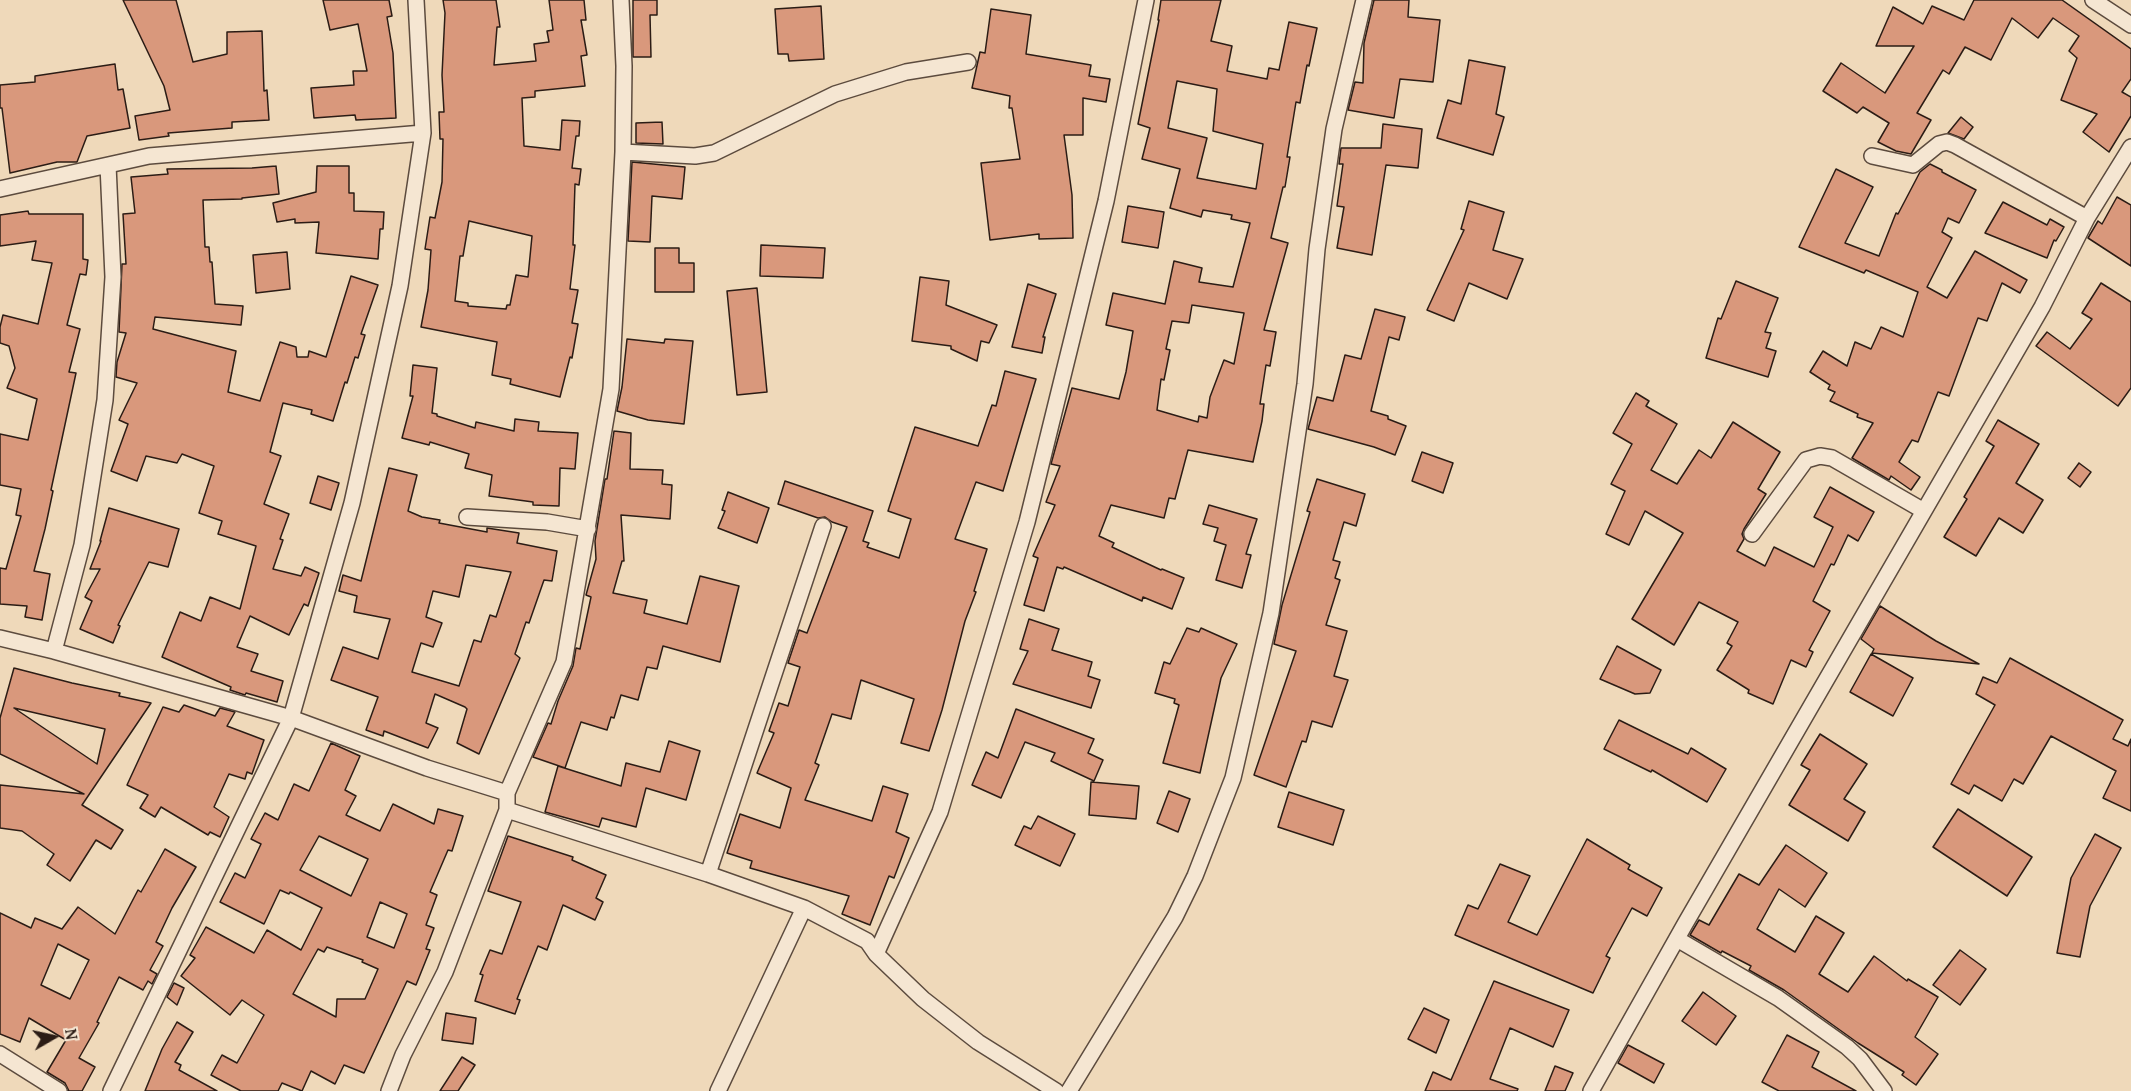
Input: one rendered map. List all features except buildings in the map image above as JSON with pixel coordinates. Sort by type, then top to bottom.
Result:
[{"type":"street","points":[[111,1091],[291,718],[352,503],[400,286],[423,133],[416,0]]},
{"type":"street","points":[[389,1091],[403,1055],[445,972],[507,810],[507,793],[564,662],[611,389],[623,152],[624,66],[621,0]]},
{"type":"street","points":[[876,954],[940,812],[1027,522],[1106,201],[1146,0]]},
{"type":"street","points":[[1069,1091],[1175,917],[1196,876],[1233,778],[1271,613],[1305,384],[1317,249],[1334,129],[1364,0]]},
{"type":"street","points":[[2093,0],[2131,25]]},
{"type":"street","points":[[623,152],[695,156],[714,153],[835,94],[906,72],[968,62]]},
{"type":"street","points":[[0,189],[149,156],[423,133]]},
{"type":"street","points":[[1872,156],[1913,165],[1939,144],[1947,142],[2087,218]]},
{"type":"street","points":[[1591,1091],[2042,307],[2087,218],[2131,147]]},
{"type":"street","points":[[54,651],[82,545],[105,400],[113,277],[108,165]]},
{"type":"street","points":[[1752,534],[1806,460],[1820,456],[1832,458],[1924,511]]},
{"type":"street","points":[[467,517],[547,522],[588,529]]},
{"type":"street","points":[[708,874],[823,526]]},
{"type":"street","points":[[0,638],[291,718],[427,768],[507,793]]},
{"type":"street","points":[[507,810],[708,874],[804,908],[867,941],[876,954],[923,999],[978,1042],[1056,1091]]},
{"type":"street","points":[[718,1091],[804,908]]},
{"type":"street","points":[[1677,939],[1778,998],[1846,1047],[1860,1059],[1884,1091]]},
{"type":"street","points":[[0,1054],[59,1091]]}]
